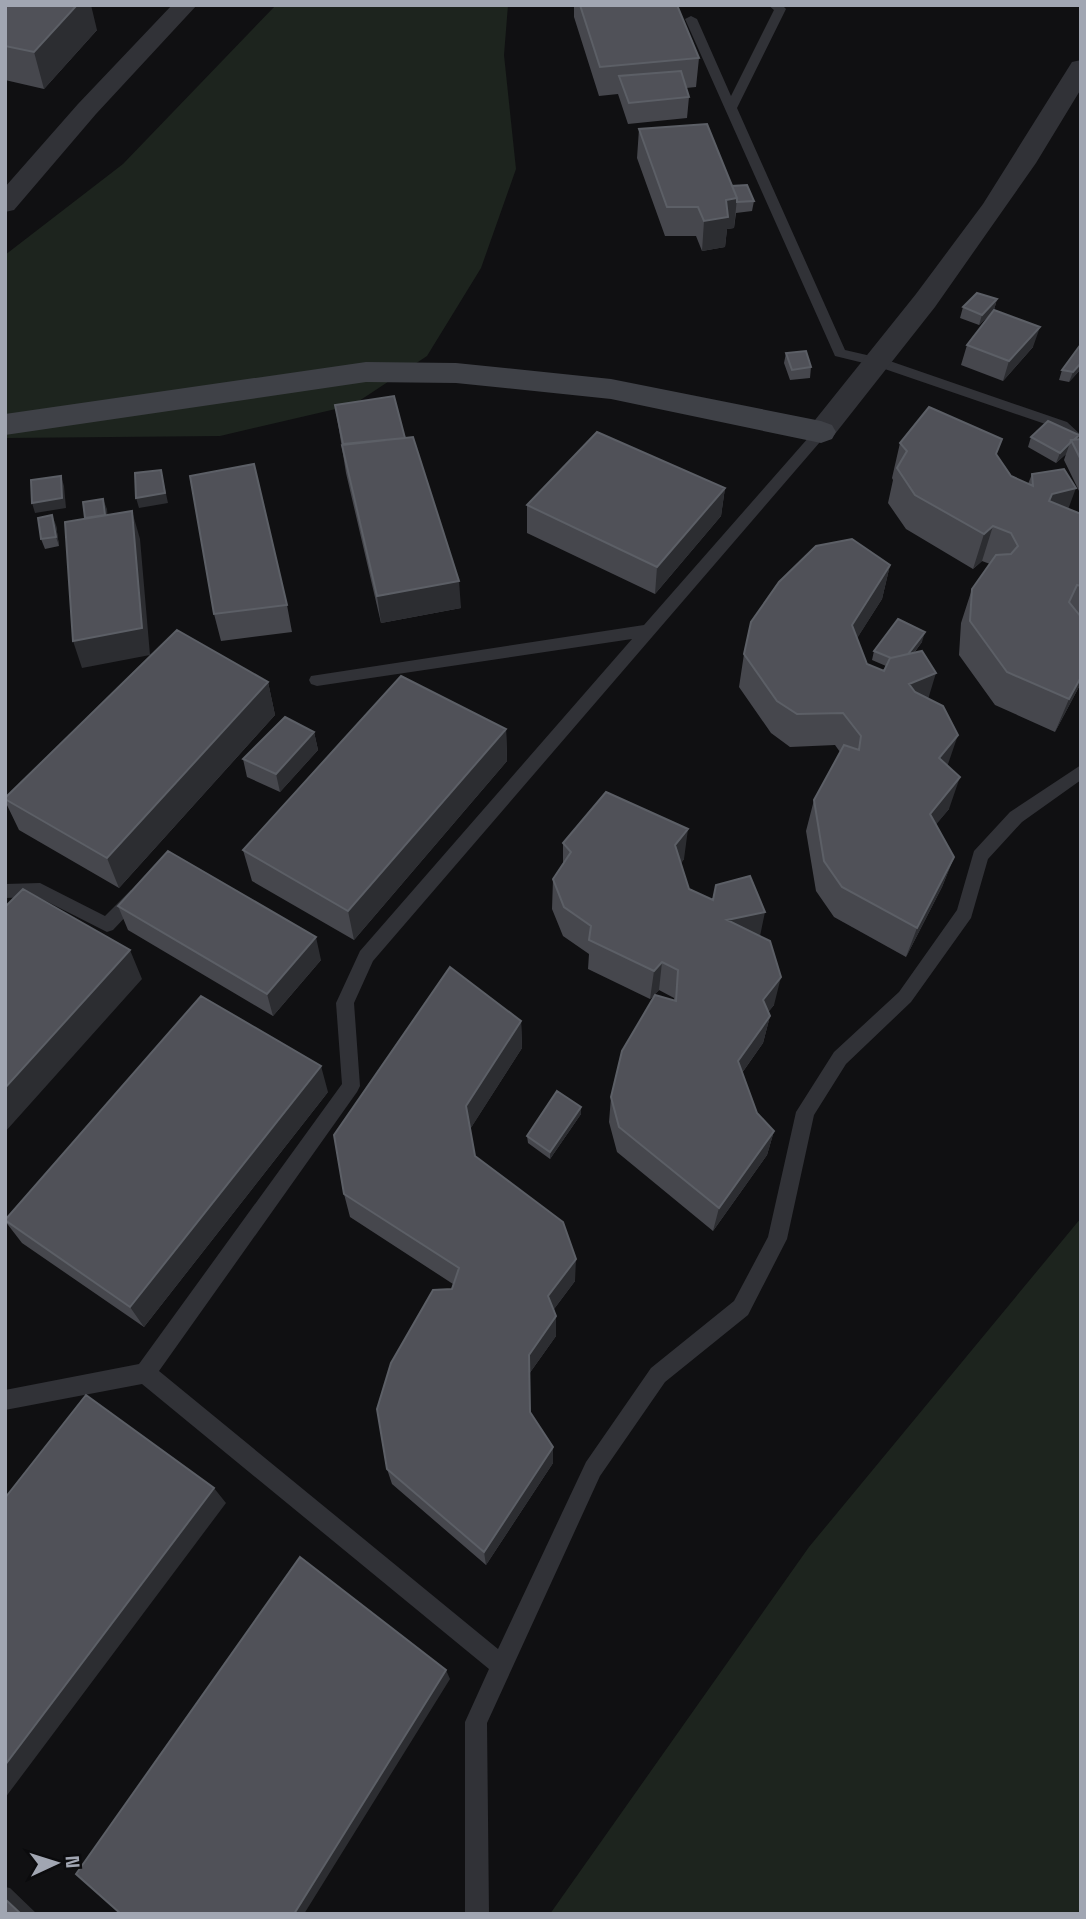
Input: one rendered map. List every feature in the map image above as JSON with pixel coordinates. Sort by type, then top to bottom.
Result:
[{"type":"street","points":[[5,204],[185,5]]},
{"type":"street","points":[[5,425],[366,372],[456,373],[611,389],[821,432],[879,362],[976,229],[1057,109],[1081,66]]},
{"type":"lane","points":[[731,108],[780,7]]},
{"type":"lane","points":[[691,19],[840,353],[879,362],[1062,425],[1081,443]]},
{"type":"lane","points":[[5,1400],[145,1373],[351,1086],[345,1003],[366,956],[821,432]]},
{"type":"lane","points":[[317,680],[652,629]]},
{"type":"lane","points":[[477,1914],[476,1722],[593,1469],[658,1375],[741,1308],[777,1239],[805,1112],[840,1058],[905,997],[965,914],[980,856],[1016,817],[1081,771]]},
{"type":"lane","points":[[5,891],[40,890],[107,925],[152,879]]},
{"type":"lane","points":[[145,1373],[502,1666]]},
{"type":"shaded area","points":[[276,5],[508,5],[504,55],[516,169],[481,268],[427,356],[353,405],[220,436],[5,438],[5,255],[123,164]]},
{"type":"shaded area","points":[[1081,1218],[1081,1914],[550,1914],[809,1547]]},
{"type":"building","points":[[5,5],[77,5],[34,52],[5,46]]},
{"type":"building","points":[[580,5],[677,5],[699,58],[600,67]]},
{"type":"building","points":[[681,71],[689,97],[629,103],[619,76]]},
{"type":"building","points":[[707,124],[737,198],[726,200],[728,217],[704,221],[698,207],[667,207],[639,129]]},
{"type":"building","points":[[747,185],[754,201],[737,202],[732,186]]},
{"type":"building","points":[[977,293],[997,299],[982,315],[963,307]]},
{"type":"building","points":[[994,310],[1040,327],[1009,361],[967,345]]},
{"type":"building","points":[[1081,344],[1081,363],[1073,372],[1062,370]]},
{"type":"building","points":[[806,351],[811,367],[792,370],[786,353]]},
{"type":"building","points":[[394,396],[405,438],[343,444],[335,405]]},
{"type":"building","points":[[929,407],[1002,439],[996,454],[1011,476],[1033,486],[1032,474],[1064,469],[1076,488],[1052,494],[1049,501],[1081,514],[1081,586],[1077,585],[1069,602],[1081,617],[1081,677],[1069,699],[1007,672],[970,621],[972,589],[996,555],[1011,554],[1018,546],[1011,533],[993,526],[984,534],[915,495],[897,468],[907,451],[900,443]]},
{"type":"building","points":[[1048,421],[1079,435],[1060,453],[1031,437]]},
{"type":"building","points":[[597,432],[725,488],[657,567],[527,505]]},
{"type":"building","points":[[413,437],[459,581],[377,596],[342,445]]},
{"type":"building","points":[[1081,439],[1081,460],[1071,440]]},
{"type":"building","points":[[254,464],[287,605],[214,614],[190,476]]},
{"type":"building","points":[[161,470],[165,493],[136,498],[135,473]]},
{"type":"building","points":[[61,476],[62,498],[32,503],[31,480]]},
{"type":"building","points":[[103,499],[105,515],[85,518],[83,502]]},
{"type":"building","points":[[132,511],[142,628],[73,641],[65,522]]},
{"type":"building","points":[[52,515],[56,537],[41,539],[38,518]]},
{"type":"building","points":[[852,539],[890,565],[852,625],[867,664],[884,671],[890,658],[922,651],[936,673],[909,684],[915,692],[943,706],[958,735],[939,758],[960,777],[930,814],[954,857],[917,928],[842,887],[824,861],[814,800],[844,745],[859,750],[861,736],[843,713],[797,714],[777,701],[744,654],[751,622],[779,582],[816,546]]},
{"type":"building","points":[[898,619],[925,632],[908,654],[891,658],[874,651]]},
{"type":"building","points":[[177,630],[268,682],[107,858],[5,799],[5,798]]},
{"type":"building","points":[[401,676],[506,729],[348,911],[243,850]]},
{"type":"building","points":[[285,717],[314,732],[276,774],[243,759]]},
{"type":"building","points":[[606,792],[688,829],[675,845],[689,889],[713,900],[716,885],[750,876],[765,912],[727,920],[770,941],[781,977],[763,1000],[770,1016],[738,1061],[757,1113],[774,1131],[719,1208],[619,1127],[611,1097],[622,1051],[655,995],[676,1001],[678,970],[662,962],[654,971],[589,940],[591,926],[564,907],[553,879],[571,852],[563,843]]},
{"type":"building","points":[[168,851],[316,937],[267,994],[118,906]]},
{"type":"building","points":[[23,889],[130,950],[5,1088],[5,907]]},
{"type":"building","points":[[450,967],[521,1021],[466,1106],[475,1156],[563,1222],[576,1259],[548,1296],[556,1316],[529,1355],[530,1412],[553,1447],[484,1552],[387,1469],[377,1409],[391,1363],[433,1290],[452,1289],[459,1268],[344,1194],[334,1135]]},
{"type":"building","points":[[201,996],[321,1066],[130,1307],[5,1220]]},
{"type":"building","points":[[557,1091],[581,1107],[550,1152],[527,1136]]},
{"type":"building","points":[[86,1395],[214,1488],[5,1765],[5,1498]]},
{"type":"building","points":[[300,1557],[446,1670],[294,1914],[121,1914],[76,1874]]},
{"type":"building","points":[[5,1899],[21,1914],[5,1914]]}]
